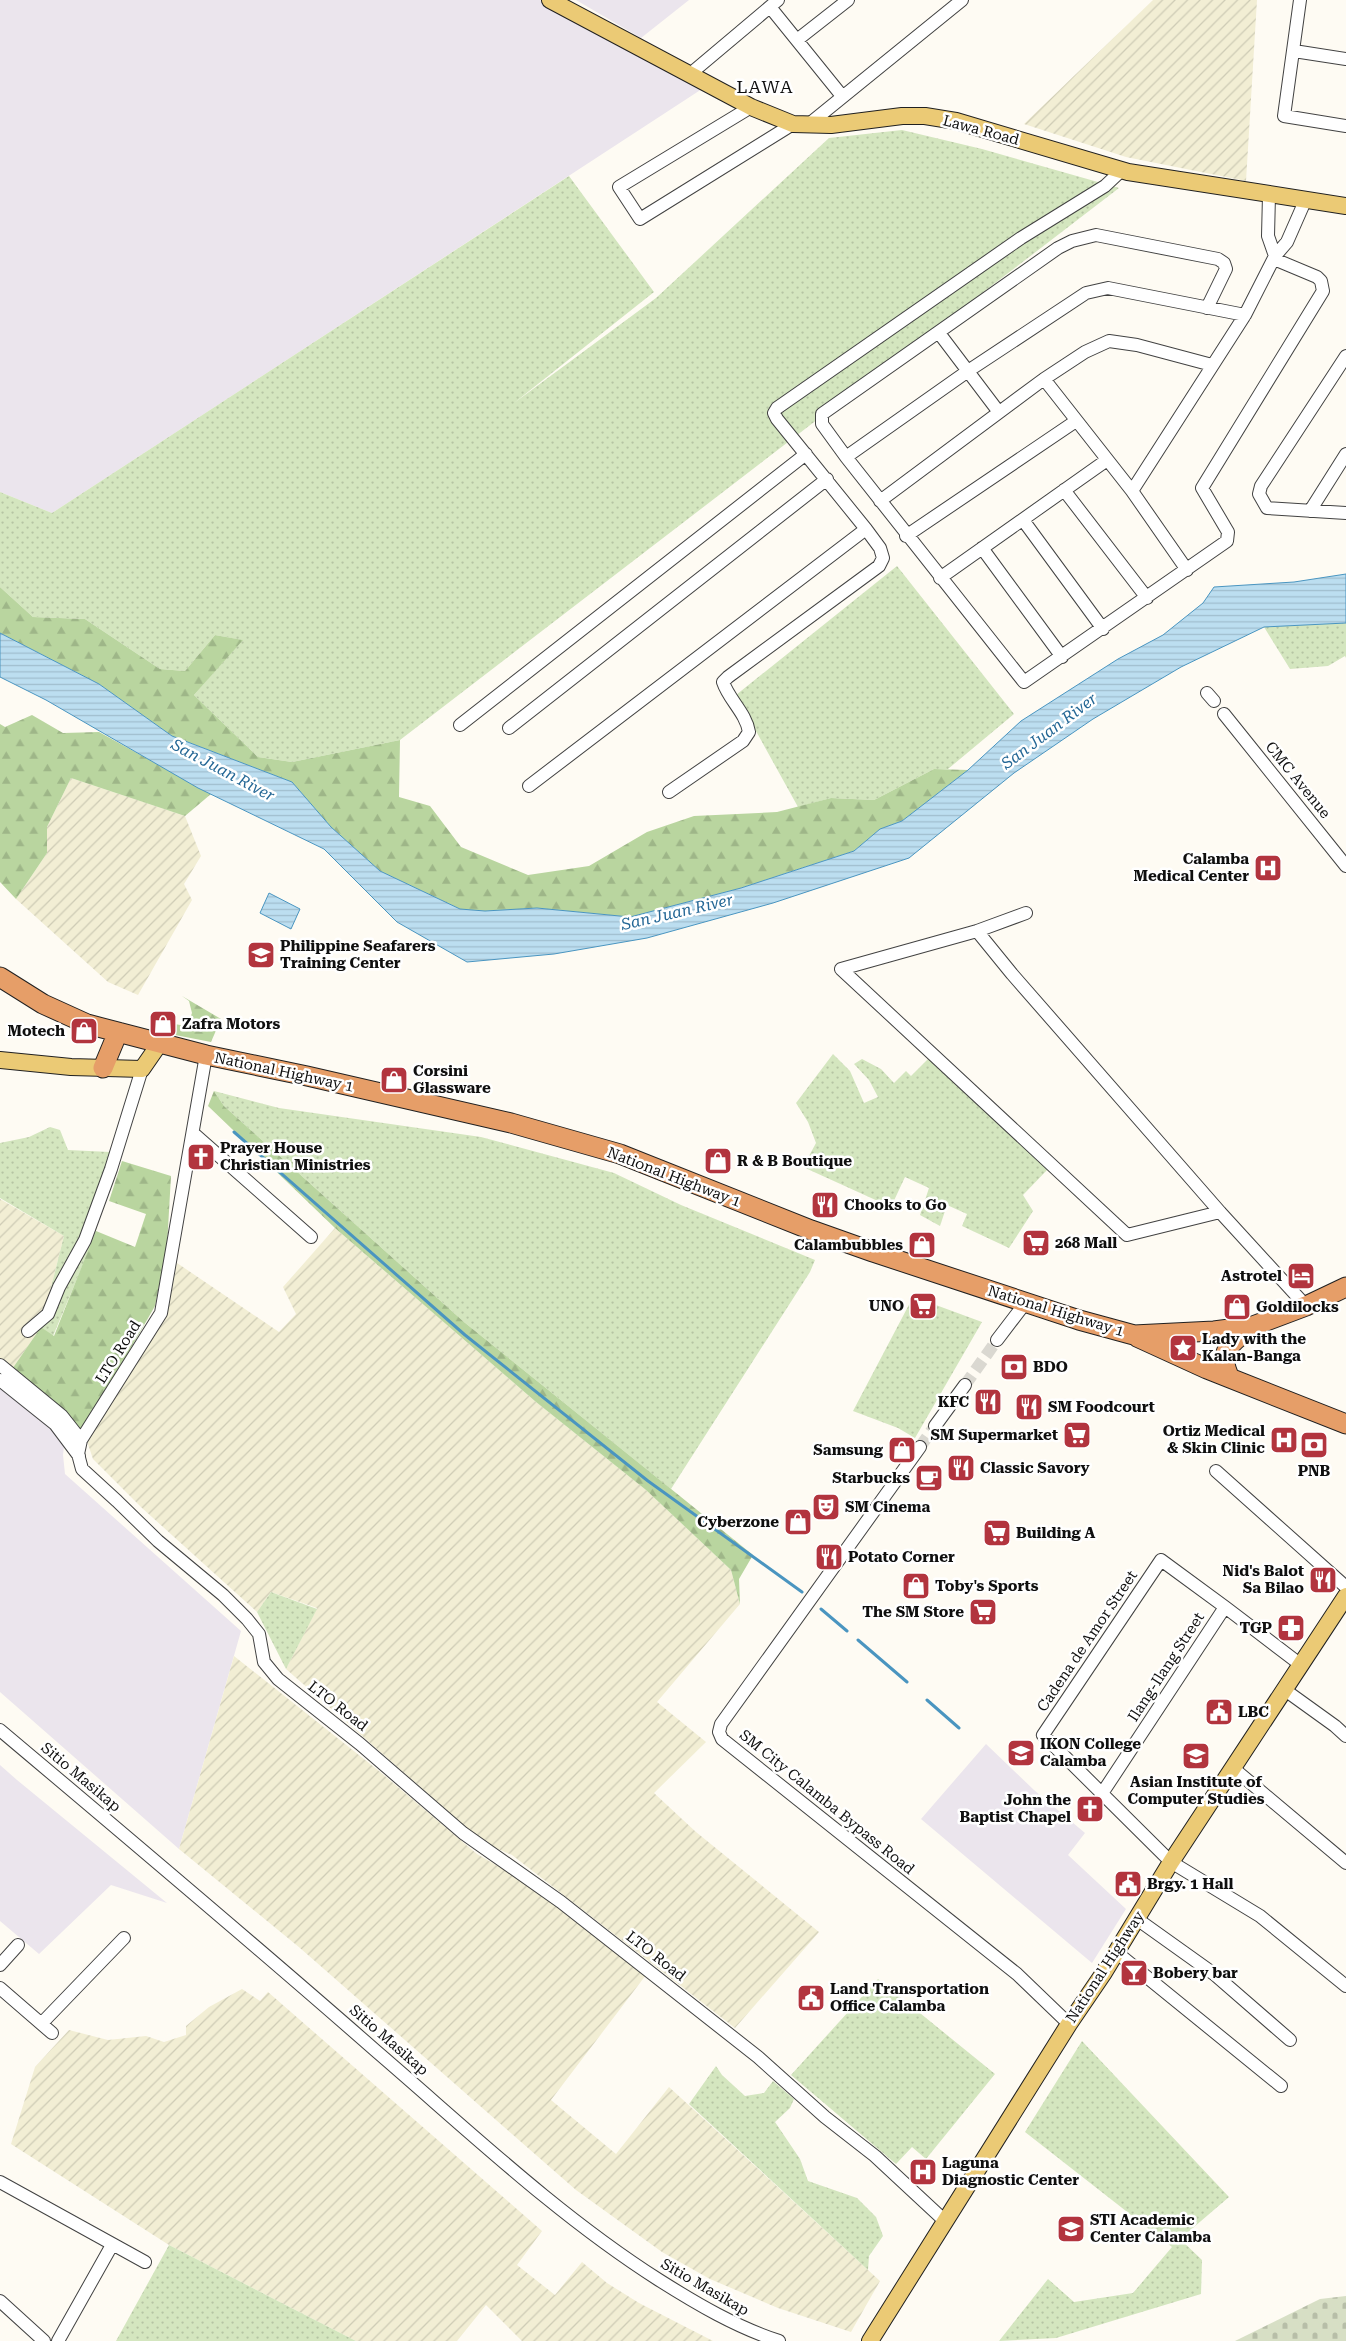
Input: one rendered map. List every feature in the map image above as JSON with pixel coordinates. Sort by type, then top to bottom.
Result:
[{"type":"highway","name":"National Highway 1","points":[[0,977],[43,1004],[87,1024],[206,1055],[307,1076],[486,1118],[620,1154],[811,1230],[1026,1302],[1134,1335],[1214,1331],[1252,1326],[1306,1306],[1346,1287]]},
{"type":"highway","points":[[103,1068],[118,1032]]},
{"type":"highway","points":[[1230,1378],[1226,1369],[1226,1351],[1232,1342],[1252,1326]]},
{"type":"highway","points":[[1207,1369],[1216,1349],[1214,1331]]},
{"type":"highway","points":[[1134,1335],[1207,1369],[1346,1424]]},
{"type":"main road","name":"Lawa Road","points":[[550,0],[751,107],[801,124],[840,124],[902,116],[932,117],[956,121],[1122,170],[1305,201],[1346,206]]},
{"type":"main road","points":[[0,1060],[142,1069],[160,1043]]},
{"type":"main road","name":"National Highway","points":[[870,2341],[1171,1862],[1301,1665],[1344,1605]]},
{"type":"street","points":[[797,40],[848,0]]},
{"type":"street","points":[[751,107],[619,187],[640,219],[801,124],[842,96],[962,0]]},
{"type":"street","points":[[1300,0],[1284,116],[1346,126]]},
{"type":"street","points":[[689,75],[774,3],[797,40],[842,96]]},
{"type":"street","points":[[1294,51],[1346,59]]},
{"type":"street","points":[[670,792],[742,741],[749,732],[747,722],[726,692],[723,682],[728,676],[879,566],[883,558],[880,548],[866,529],[777,420],[774,412],[777,408],[1021,238],[1105,186],[1122,170]]},
{"type":"street","points":[[1207,308],[1226,269],[1224,263],[1218,259],[1096,236],[1072,241],[1058,248],[939,334],[822,414],[822,424],[846,457],[906,536],[1024,682],[1103,629],[1227,541],[1228,532],[1202,488],[1323,291],[1321,281],[1317,277],[1275,258],[1268,236],[1269,195]]},
{"type":"street","points":[[1132,491],[1245,315],[1275,258],[1287,242],[1305,201]]},
{"type":"street","points":[[846,457],[968,371],[1086,292],[1108,288],[1245,315]]},
{"type":"street","points":[[939,334],[998,411]]},
{"type":"street","points":[[880,501],[998,411],[1085,352],[1109,341],[1137,345],[1212,366]]},
{"type":"street","points":[[1346,356],[1261,486],[1259,494],[1267,508],[1346,513]]},
{"type":"street","points":[[1044,379],[1132,491],[1187,570]]},
{"type":"street","points":[[906,536],[1076,421]]},
{"type":"street","points":[[460,725],[806,454]]},
{"type":"street","points":[[1310,511],[1346,454]]},
{"type":"street","points":[[940,578],[1107,460]]},
{"type":"street","points":[[509,728],[827,480]]},
{"type":"street","points":[[1064,490],[1147,598]]},
{"type":"street","points":[[1022,520],[1103,629]]},
{"type":"street","points":[[529,786],[866,529]]},
{"type":"street","points":[[982,548],[1062,657]]},
{"type":"street","name":"CMC Avenue","points":[[1224,714],[1346,866]]},
{"type":"street","points":[[1026,913],[977,931],[841,969],[1127,1235],[1220,1212]]},
{"type":"street","points":[[977,931],[1012,974],[1220,1212],[1306,1306]]},
{"type":"street","name":"LTO Road","points":[[206,1055],[161,1313],[82,1440],[79,1456],[82,1469],[158,1541],[223,1595],[247,1619],[259,1634],[264,1662],[278,1679],[360,1744],[463,1833],[561,1902],[758,2058],[825,2117],[875,2156],[946,2222]]},
{"type":"street","points":[[28,1332],[48,1314],[59,1287],[85,1240],[111,1168],[142,1069]]},
{"type":"street","points":[[192,1133],[311,1238]]},
{"type":"street","points":[[998,1340],[1026,1302]]},
{"type":"street","points":[[0,1365],[62,1416],[82,1440]]},
{"type":"street","points":[[0,1380],[55,1424],[79,1456]]},
{"type":"street","points":[[935,1426],[965,1385]]},
{"type":"street","name":"SM City Calamba Bypass Road","points":[[920,1447],[721,1724],[719,1732],[722,1739],[1017,1974],[1069,2024]]},
{"type":"street","points":[[1216,1471],[1346,1587]]},
{"type":"street","name":"Cadena de Amor Street","points":[[1301,1665],[1225,1606],[1161,1560],[1043,1735],[1101,1795],[1171,1862],[1260,1916],[1346,1986]]},
{"type":"street","name":"Ilang-Ilang Street","points":[[1101,1795],[1225,1606]]},
{"type":"street","points":[[1285,1690],[1346,1736]]},
{"type":"street","name":"Sitio Masikap","points":[[0,1730],[278,1965],[531,2185],[598,2238],[620,2255],[685,2296],[750,2332],[779,2341]]},
{"type":"street","points":[[1233,1768],[1346,1863]]},
{"type":"street","points":[[1136,1919],[1214,1974],[1290,2040]]},
{"type":"street","points":[[42,2023],[124,1938]]},
{"type":"street","points":[[0,1965],[18,1945]]},
{"type":"street","points":[[1116,1952],[1282,2086]]},
{"type":"street","points":[[0,1988],[52,2033]]},
{"type":"street","points":[[0,2182],[145,2262]]},
{"type":"street","points":[[58,2341],[112,2245]]},
{"type":"street","points":[[0,2300],[44,2341]]},
{"type":"shaded area","points":[[0,0],[540,0],[705,87],[52,513],[0,492]]},
{"type":"shaded area","points":[[576,0],[689,0],[641,38]]},
{"type":"shaded area","points":[[1153,0],[1257,0],[1246,181],[1126,157],[1024,124]]},
{"type":"shaded area","points":[[71,778],[185,816],[201,856],[184,884],[192,900],[138,995],[108,982],[16,899],[47,853],[47,827]]},
{"type":"shaded area","points":[[0,1199],[64,1236],[41,1327],[8,1375],[0,1369]]},
{"type":"shaded area","points":[[335,1228],[536,1402],[646,1490],[731,1570],[740,1604],[657,1702],[706,1742],[654,1793],[696,1832],[819,1932],[735,2028],[512,1855],[484,1843],[286,1669],[317,1608],[271,1592],[257,1612],[142,1508],[93,1459],[87,1441],[166,1316],[177,1263],[279,1332],[296,1314],[283,1287]]},
{"type":"shaded area","points":[[0,1369],[65,1438],[63,1455],[65,1474],[241,1631],[179,1849],[0,1692]]},
{"type":"shaded area","points":[[234,1656],[379,1771],[477,1854],[518,1878],[649,1971],[551,2100],[616,2154],[669,2087],[880,2281],[851,2332],[778,2308],[710,2279],[662,2252],[576,2190],[300,1948],[179,1849]]},
{"type":"shaded area","points":[[986,1744],[1034,1790],[1085,1833],[1068,1855],[1126,1909],[1092,1963],[921,1819]]},
{"type":"shaded area","points":[[0,1765],[167,1903],[111,1885],[39,1954],[0,1921]]},
{"type":"shaded area","points":[[242,1989],[260,2001],[268,1992],[542,2231],[517,2265],[555,2295],[582,2262],[607,2283],[639,2303],[713,2341],[522,2341],[486,2305],[457,2341],[356,2341],[169,2245],[11,2144],[35,2067],[69,2030],[108,2040],[146,2036],[164,2042],[186,2035],[186,2026],[209,2007]]},
{"type":"green space","points":[[902,130],[982,149],[1119,188],[400,740],[292,762],[258,757],[194,695],[242,640],[215,635],[185,671],[160,669],[85,619],[33,617],[0,587],[0,492],[52,513],[569,176],[654,292],[514,403],[656,298],[829,138]]},
{"type":"green space","points":[[897,566],[1014,714],[948,769],[934,769],[874,800],[831,798],[798,807],[736,695]]},
{"type":"green space","points":[[0,587],[33,617],[85,619],[160,669],[185,671],[215,635],[243,640],[194,695],[258,757],[292,762],[400,740],[399,797],[430,806],[461,847],[528,875],[589,866],[647,832],[694,816],[777,812],[831,798],[874,800],[934,769],[968,770],[902,821],[880,829],[854,851],[741,888],[630,917],[537,908],[485,911],[460,909],[380,871],[331,827],[292,782],[172,736],[99,684],[0,633]]},
{"type":"green space","points":[[1346,622],[1346,658],[1345,656],[1328,666],[1290,669],[1264,627]]},
{"type":"green space","points":[[32,715],[63,733],[99,732],[211,794],[185,816],[71,778],[47,827],[47,853],[16,899],[0,882],[0,724],[5,727]]},
{"type":"green space","points":[[182,996],[221,1019],[211,1042],[170,1034],[174,1024],[187,1026],[192,1013],[189,1001]]},
{"type":"green space","points":[[833,1054],[850,1071],[864,1103],[878,1097],[869,1080],[854,1064],[862,1059],[881,1069],[894,1083],[906,1071],[911,1076],[930,1057],[1049,1168],[1023,1195],[1033,1211],[1009,1248],[962,1226],[967,1214],[947,1205],[940,1226],[920,1215],[929,1188],[905,1177],[891,1207],[803,1167],[816,1143],[808,1122],[796,1103]]},
{"type":"green space","points":[[214,1091],[279,1108],[481,1137],[614,1173],[681,1205],[815,1260],[810,1272],[671,1489],[464,1322],[224,1106]]},
{"type":"green space","points":[[214,1091],[224,1106],[464,1322],[753,1555],[739,1579],[740,1604],[731,1570],[646,1490],[536,1402],[335,1228],[208,1106]]},
{"type":"green space","points":[[50,1127],[60,1130],[68,1150],[110,1152],[95,1236],[53,1336],[41,1327],[64,1236],[0,1198],[0,1143],[29,1137]]},
{"type":"green space","points":[[122,1161],[171,1176],[167,1246],[155,1306],[74,1447],[8,1375],[41,1327],[54,1336],[96,1231],[135,1247],[146,1214],[109,1201]]},
{"type":"green space","points":[[912,1299],[925,1301],[982,1322],[915,1438],[898,1428],[853,1411]]},
{"type":"green space","points":[[271,1592],[317,1609],[286,1669],[257,1612]]},
{"type":"green space","points":[[878,1979],[995,2074],[926,2159],[912,2147],[896,2164],[791,2075]]},
{"type":"green space","points":[[1082,2041],[1229,2197],[1180,2239],[1202,2260],[1201,2294],[1056,2338],[999,2341],[1048,2279],[1074,2302],[1133,2293],[1172,2247],[1025,2132]]},
{"type":"green space","points":[[716,2066],[722,2075],[745,2096],[764,2093],[773,2081],[794,2099],[790,2108],[775,2122],[800,2159],[808,2181],[857,2198],[876,2217],[883,2236],[869,2256],[868,2270],[689,2104]]},
{"type":"green space","points":[[169,2245],[356,2341],[116,2341]]},
{"type":"green space","points":[[1346,2296],[1346,2341],[1235,2341],[1320,2299]]},
{"type":"water","name":"San Juan River","points":[[1346,574],[1346,623],[1264,627],[1181,667],[1093,719],[1014,773],[909,858],[773,903],[647,938],[554,954],[467,962],[397,922],[324,849],[198,788],[46,700],[0,677],[0,633],[99,684],[172,736],[292,782],[331,827],[380,871],[460,909],[485,911],[537,908],[630,917],[741,888],[854,851],[880,829],[902,821],[968,770],[1021,721],[1118,659],[1163,635],[1203,603],[1214,587],[1294,582]]},
{"type":"water","points":[[269,893],[300,909],[291,929],[260,913]]},
{"type":"waterway","points":[[234,1132],[465,1335],[648,1481],[802,1592]]},
{"type":"waterway","points":[[821,1609],[847,1631]]},
{"type":"waterway","points":[[858,1640],[907,1682]]},
{"type":"waterway","points":[[927,1700],[959,1728]]},
{"type":"tunnel","points":[[965,1385],[997,1340]]},
{"type":"tunnel","points":[[920,1447],[935,1426]]},
{"type":"place","name":"Calamba Medical Center","points":[[1268,868]]},
{"type":"place","name":"Philippine Seafarers Training Center","points":[[261,955]]},
{"type":"place","name":"Zafra Motors","points":[[163,1024]]},
{"type":"place","name":"Motech","points":[[84,1031]]},
{"type":"place","name":"Corsini Glassware","points":[[394,1080]]},
{"type":"place","name":"Prayer House Christian Ministries","points":[[201,1157]]},
{"type":"place","name":"R & B Boutique","points":[[718,1161]]},
{"type":"place","name":"Chooks to Go","points":[[825,1205]]},
{"type":"place","name":"268 Mall","points":[[1036,1243]]},
{"type":"place","name":"Calambubbles","points":[[922,1245]]},
{"type":"place","name":"Astrotel","points":[[1301,1276]]},
{"type":"place","name":"UNO","points":[[923,1306]]},
{"type":"place","name":"Goldilocks","points":[[1237,1307]]},
{"type":"place","name":"Lady with the Kalan-Banga","points":[[1183,1348]]},
{"type":"place","name":"BDO","points":[[1014,1367]]},
{"type":"place","name":"KFC","points":[[988,1402]]},
{"type":"place","name":"SM Foodcourt","points":[[1029,1407]]},
{"type":"place","name":"SM Supermarket","points":[[1077,1435]]},
{"type":"place","name":"Ortiz Medical & Skin Clinic","points":[[1284,1440]]},
{"type":"place","name":"PNB","points":[[1314,1445]]},
{"type":"place","name":"Samsung","points":[[902,1450]]},
{"type":"place","name":"Classic Savory","points":[[961,1468]]},
{"type":"place","name":"Starbucks","points":[[929,1478]]},
{"type":"place","name":"SM Cinema","points":[[826,1507]]},
{"type":"place","name":"Cyberzone","points":[[798,1522]]},
{"type":"place","name":"Building A","points":[[997,1533]]},
{"type":"place","name":"Potato Corner","points":[[829,1557]]},
{"type":"place","name":"Nid's Balot Sa Bilao","points":[[1323,1580]]},
{"type":"place","name":"Toby's Sports","points":[[916,1586]]},
{"type":"place","name":"The SM Store","points":[[983,1612]]},
{"type":"place","name":"TGP","points":[[1291,1628]]},
{"type":"place","name":"LBC","points":[[1219,1712]]},
{"type":"place","name":"IKON College Calamba","points":[[1021,1753]]},
{"type":"place","name":"Asian Institute of Computer Studies","points":[[1196,1756]]},
{"type":"place","name":"John the Baptist Chapel","points":[[1090,1809]]},
{"type":"place","name":"Brgy. 1 Hall","points":[[1128,1884]]},
{"type":"place","name":"Bobery bar","points":[[1134,1973]]},
{"type":"place","name":"Land Transportation Office Calamba","points":[[811,1998]]},
{"type":"place","name":"Laguna Diagnostic Center","points":[[923,2172]]},
{"type":"place","name":"STI Academic Center Calamba","points":[[1071,2229]]},
{"type":"district","name":"LAWA","points":[[765,86]]}]
